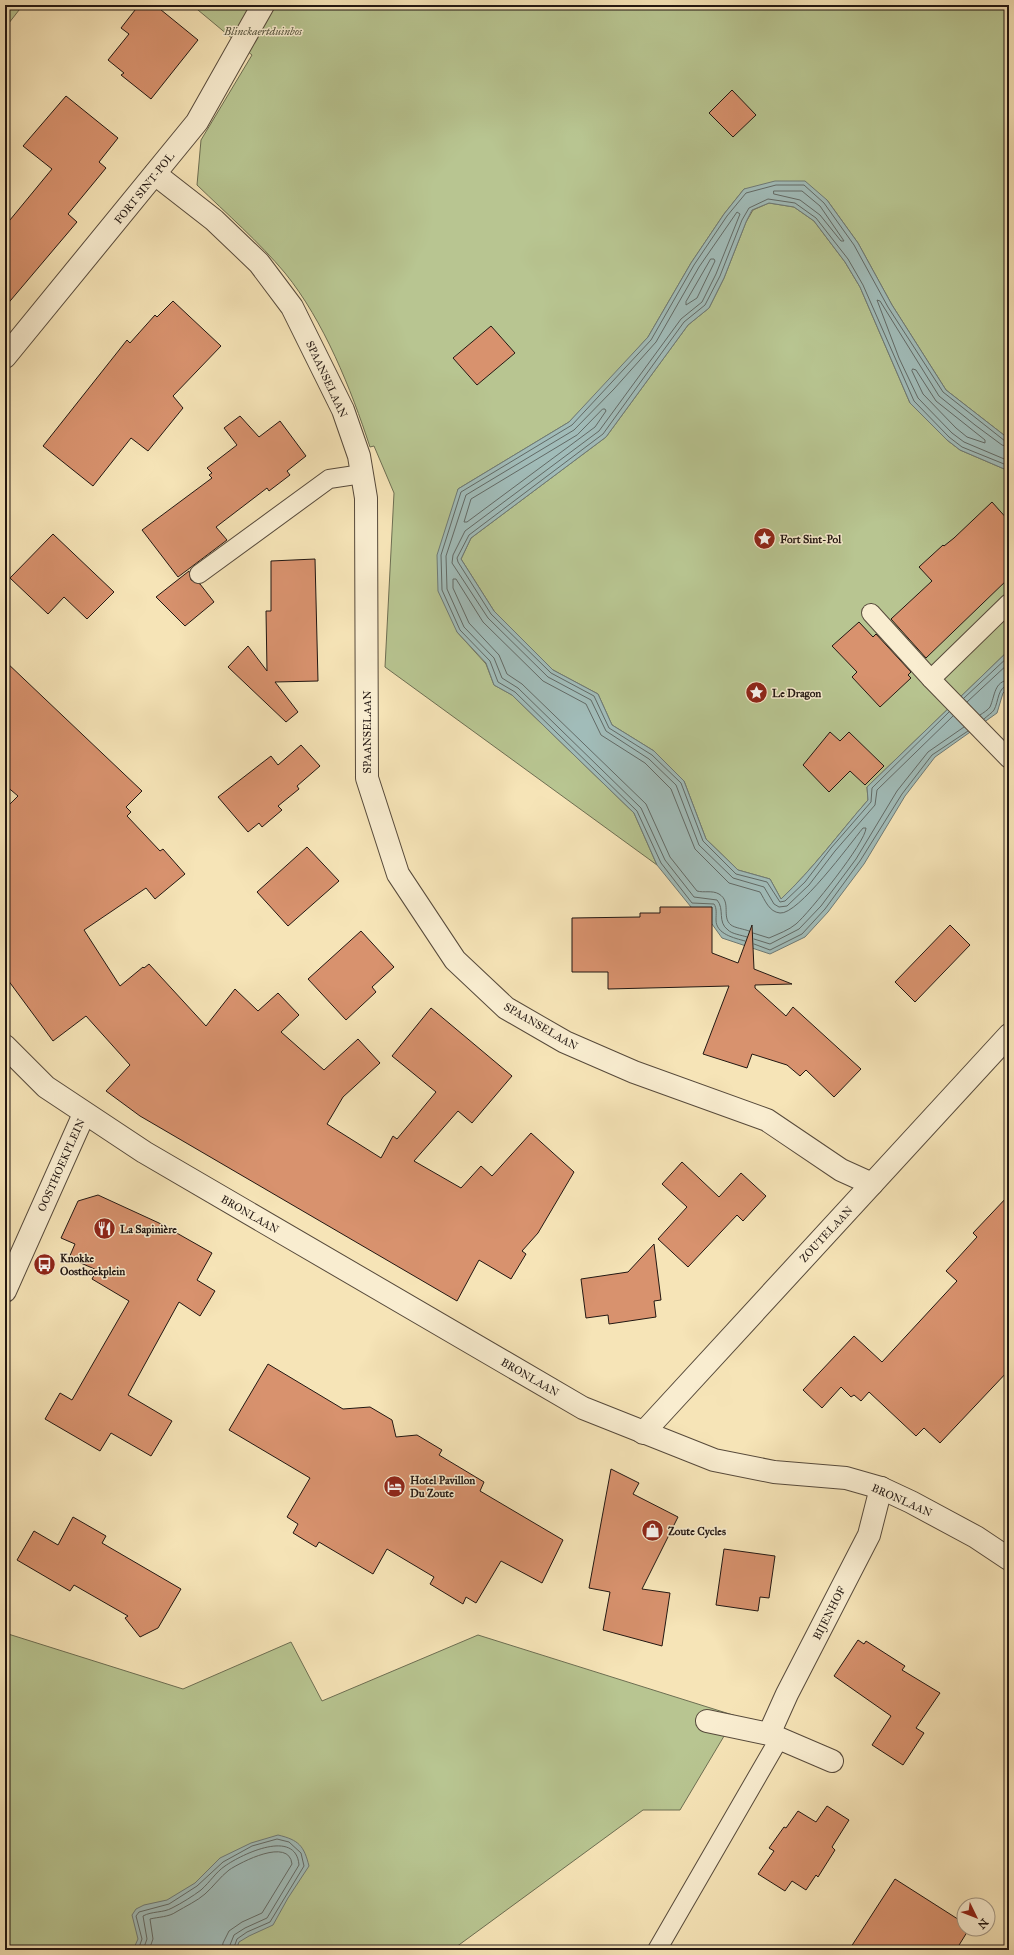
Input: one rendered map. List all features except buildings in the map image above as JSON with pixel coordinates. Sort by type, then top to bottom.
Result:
[{"type":"street","name":"FORT SINT-POL","points":[[5,357],[197,122],[263,5]]},
{"type":"street","name":"SPAANSELAAN","points":[[154,174],[214,220],[259,263],[292,307],[344,410],[358,456],[366,498],[367,778],[398,874],[455,960],[506,1008],[565,1042],[634,1072],[766,1120],[841,1170],[872,1184]]},
{"type":"street","name":"ZOUTELAAN","points":[[643,1433],[1009,1035]]},
{"type":"street","name":"OOSTHOEKPLEIN","points":[[5,1046],[46,1087],[84,1114],[5,1291]]},
{"type":"street","name":"BRONLAAN","points":[[84,1114],[144,1152],[583,1408],[714,1460],[774,1472],[846,1478],[880,1488],[911,1502],[976,1537],[1009,1559]]},
{"type":"street","name":"BIJENHOF","points":[[774,1737],[787,1694],[868,1535],[880,1488]]},
{"type":"street","points":[[707,1721],[774,1737],[832,1761]]},
{"type":"lane","points":[[198,574],[329,479],[362,474]]},
{"type":"lane","points":[[931,679],[1009,603]]},
{"type":"lane","points":[[871,613],[931,679],[1009,759]]},
{"type":"lane","points":[[657,1950],[774,1737]]},
{"type":"green space","points":[[5,5],[23,5],[5,28]]},
{"type":"green space","name":"Blinckaertduinbos","points":[[192,5],[1009,5],[1009,439],[946,390],[892,305],[858,243],[827,200],[744,189],[724,214],[691,263],[648,337],[607,383],[569,422],[458,489],[457,632],[486,664],[494,685],[512,695],[634,813],[657,865],[385,667],[394,493],[374,446],[370,447],[345,379],[312,312],[285,273],[242,228],[197,185],[201,140],[252,55]]},
{"type":"green space","points":[[769,203],[794,207],[814,221],[845,262],[860,287],[910,403],[947,440],[960,450],[1009,471],[1009,650],[867,787],[868,800],[815,863],[781,899],[770,879],[738,870],[706,839],[684,781],[654,751],[612,725],[598,694],[553,670],[494,611],[461,559],[471,538],[606,437],[688,325],[709,308],[724,278],[746,222],[753,210]]},
{"type":"green space","points":[[5,1633],[183,1689],[291,1642],[322,1701],[478,1635],[736,1716],[680,1810],[643,1810],[452,1950],[5,1950]]},
{"type":"water","points":[[775,181],[805,181],[827,200],[858,243],[892,305],[946,390],[1009,439],[1009,471],[960,450],[947,440],[910,403],[860,287],[845,262],[814,221],[794,207],[769,203],[752,210],[724,278],[709,308],[688,325],[606,437],[471,538],[461,559],[494,611],[553,670],[598,694],[612,725],[654,751],[684,781],[706,839],[738,870],[770,879],[781,899],[815,863],[868,800],[867,787],[1009,650],[1009,688],[1003,693],[997,713],[935,757],[905,796],[864,864],[828,912],[805,937],[770,954],[722,938],[712,924],[691,907],[657,865],[634,813],[512,695],[494,685],[486,663],[457,632],[438,591],[437,555],[458,489],[569,422],[648,337],[691,263],[724,214],[744,189]]},
{"type":"water","points":[[278,1835],[291,1839],[300,1845],[305,1853],[309,1866],[288,1898],[273,1925],[239,1942],[236,1950],[133,1950],[138,1939],[132,1915],[136,1909],[144,1905],[167,1900],[195,1883],[220,1858],[251,1843]]},
{"type":"place","name":"Fort Sint-Pol","points":[[764,539]]},
{"type":"place","name":"Le Dragon","points":[[756,693]]},
{"type":"place","name":"La Sapinière","points":[[105,1229]]},
{"type":"place","name":"Knokke Oosthoekplein","points":[[45,1264]]},
{"type":"place","name":"Hotel Pavillon Du Zoute","points":[[394,1486]]},
{"type":"place","name":"Zoute Cycles","points":[[653,1531]]}]
